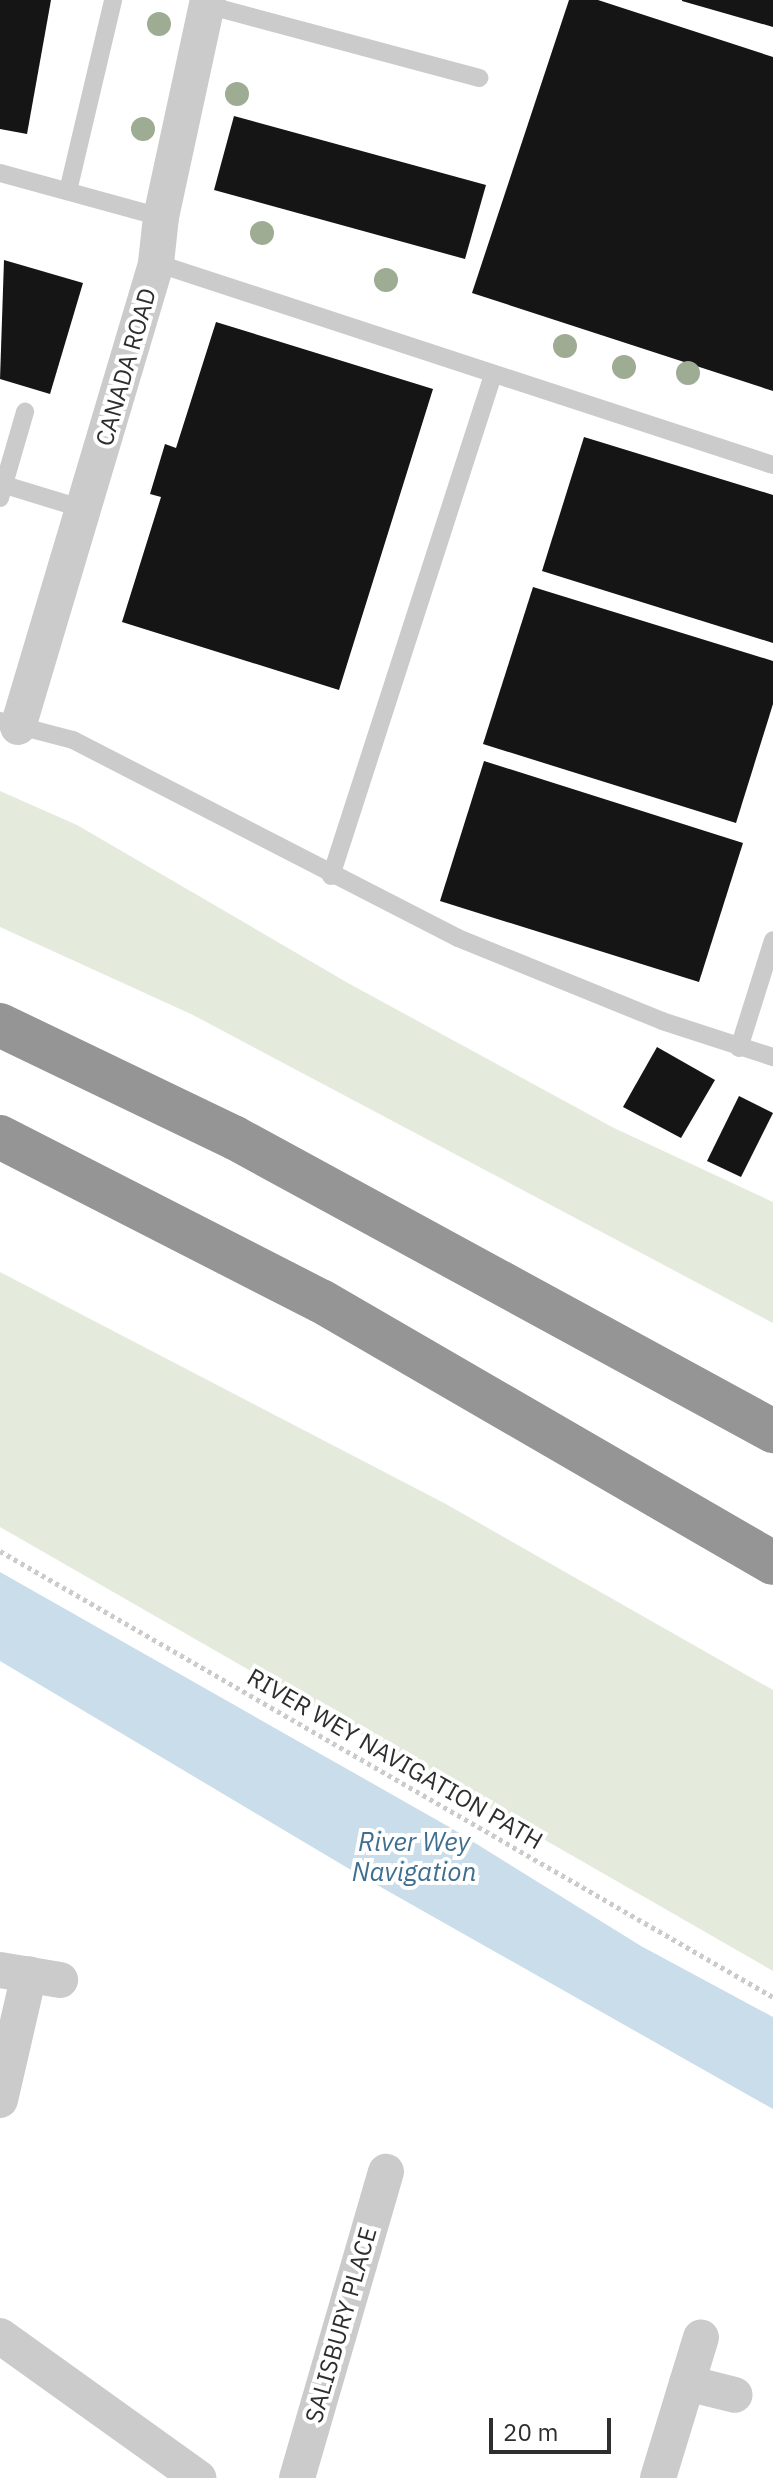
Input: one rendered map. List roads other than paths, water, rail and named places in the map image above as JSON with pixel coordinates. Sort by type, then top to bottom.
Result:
[{"type":"highway","points":[[0,1025],[235,1138],[773,1431]]},
{"type":"highway","points":[[0,1137],[321,1301],[773,1563]]},
{"type":"street","name":"CANADA ROAD","points":[[9,724],[87,510],[156,263],[161,217],[208,2]]},
{"type":"street","points":[[0,2100],[30,1975]]},
{"type":"street","name":"SALISBURY PLACE","points":[[297,2478],[386,2172]]},
{"type":"street","points":[[0,2336],[198,2478]]},
{"type":"street","points":[[658,2478],[701,2337]]},
{"type":"street","points":[[687,2383],[735,2395]]},
{"type":"lane","points":[[68,191],[113,0]]},
{"type":"lane","points":[[208,2],[479,78]]},
{"type":"lane","points":[[0,173],[161,217]]},
{"type":"lane","points":[[156,263],[773,465]]},
{"type":"lane","points":[[331,876],[493,375]]},
{"type":"lane","points":[[25,412],[2,491],[87,510]]},
{"type":"lane","points":[[9,724],[73,740],[331,876],[458,938],[739,1048],[773,1057]]},
{"type":"lane","points":[[739,1048],[773,940]]},
{"type":"water","name":"River Wey Navigation","points":[[0,1572],[451,1828],[641,1946],[773,2017],[773,2109],[356,1873],[0,1661]]}]
